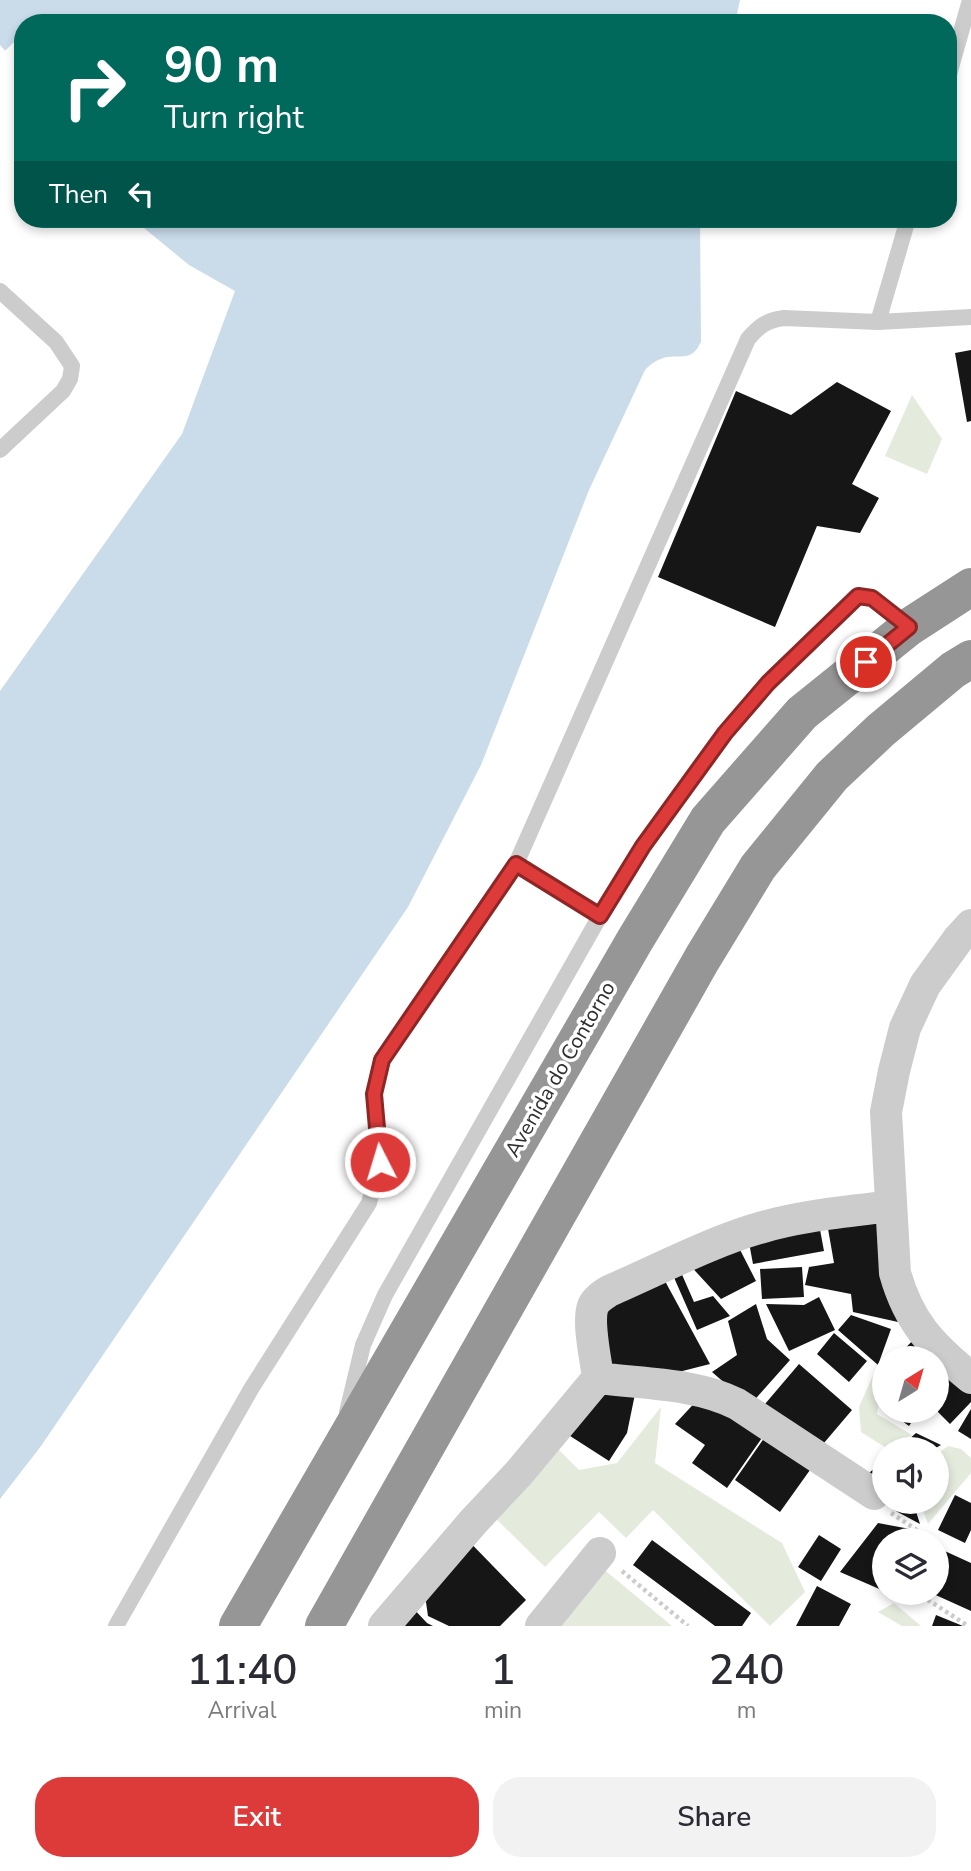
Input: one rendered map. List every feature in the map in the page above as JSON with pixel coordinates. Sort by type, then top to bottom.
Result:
[{"type":"highway","name":"Avenida do Contorno","points":[[238,1626],[635,940],[708,820],[802,713],[909,627],[971,587]]},
{"type":"highway","points":[[324,1626],[702,959],[758,867],[832,776],[891,721],[953,670],[971,659]]},
{"type":"street","points":[[971,925],[925,985],[905,1028],[887,1112],[895,1273],[901,1293],[919,1327],[935,1348],[971,1378]]},
{"type":"street","points":[[384,1626],[519,1473],[598,1378],[591,1318],[598,1299],[609,1291],[738,1235],[792,1220],[890,1206]]},
{"type":"street","points":[[598,1378],[704,1391],[721,1396],[872,1493]]},
{"type":"street","points":[[541,1626],[600,1553]]},
{"type":"lane","points":[[957,49],[970,6]]},
{"type":"lane","points":[[878,322],[905,228]]},
{"type":"lane","points":[[0,291],[56,342],[72,366],[64,391],[0,450]]},
{"type":"lane","points":[[116,1626],[251,1389],[369,1203],[380,1162],[374,1094],[382,1060],[516,864],[748,339],[758,327],[769,320],[784,318],[878,322],[971,317]]},
{"type":"lane","points":[[337,1453],[363,1345],[384,1294],[600,916],[643,846],[725,733],[768,683],[858,596],[872,598],[909,627]]},
{"type":"lane","points":[[516,864],[600,916]]},
{"type":"path","points":[[893,1514],[914,1528]]},
{"type":"path","points":[[600,1553],[688,1626]]},
{"type":"path","points":[[936,1605],[968,1626]]},
{"type":"shaded area","points":[[912,395],[942,439],[927,474],[885,456]]},
{"type":"shaded area","points":[[872,1378],[872,1423],[892,1423],[912,1435],[872,1439],[861,1432],[859,1407]]},
{"type":"shaded area","points":[[661,1407],[655,1463],[782,1543],[805,1592],[770,1626],[653,1510],[626,1538],[599,1512],[545,1567],[482,1505],[548,1439],[579,1470],[617,1463]]},
{"type":"shaded area","points":[[949,1446],[961,1449],[971,1458],[971,1473],[949,1499]]},
{"type":"shaded area","points":[[924,1514],[936,1514],[928,1524]]},
{"type":"shaded area","points":[[601,1567],[672,1626],[551,1626]]},
{"type":"shaded area","points":[[890,1605],[896,1605],[921,1626],[902,1626],[878,1612]]},
{"type":"water","points":[[0,0],[740,0],[737,14],[14,14],[14,60],[0,45]]},
{"type":"water","points":[[144,228],[700,228],[701,342],[689,355],[660,359],[645,370],[589,490],[481,765],[408,907],[41,1446],[0,1499],[0,691],[182,434],[235,291],[189,265]]},
{"type":"pier","points":[[14,42],[14,60],[5,51]]},
{"type":"building","points":[[971,350],[971,421],[967,422],[955,353]]},
{"type":"building","points":[[837,382],[891,411],[852,484],[879,498],[860,533],[817,526],[775,627],[658,577],[736,391],[791,415]]},
{"type":"building","points":[[880,1214],[898,1322],[853,1312],[851,1294],[805,1285],[809,1267],[834,1263],[827,1223]]},
{"type":"building","points":[[818,1219],[824,1251],[753,1264],[747,1232]]},
{"type":"building","points":[[734,1238],[756,1281],[721,1299],[686,1261]]},
{"type":"building","points":[[802,1267],[804,1297],[762,1299],[760,1269]]},
{"type":"building","points":[[659,1270],[710,1364],[651,1379],[602,1364],[602,1301]]},
{"type":"building","points":[[680,1270],[694,1302],[713,1296],[730,1316],[697,1330],[672,1273]]},
{"type":"building","points":[[819,1297],[835,1330],[789,1351],[766,1304],[804,1305]]},
{"type":"building","points":[[756,1304],[767,1339],[790,1360],[750,1405],[712,1372],[737,1355],[728,1321]]},
{"type":"building","points":[[851,1315],[891,1329],[885,1346],[872,1346],[872,1360],[838,1330]]},
{"type":"building","points":[[834,1333],[867,1361],[849,1382],[817,1354]]},
{"type":"building","points":[[915,1338],[923,1346],[907,1346]]},
{"type":"building","points":[[799,1364],[852,1410],[818,1450],[765,1404]]},
{"type":"building","points":[[949,1372],[971,1393],[971,1402],[950,1424]]},
{"type":"building","points":[[598,1387],[635,1394],[627,1433],[609,1461],[567,1434]]},
{"type":"building","points":[[701,1396],[764,1435],[727,1488],[692,1463],[705,1445],[675,1424]]},
{"type":"building","points":[[971,1409],[971,1439],[958,1431]]},
{"type":"building","points":[[769,1431],[815,1463],[780,1512],[735,1480]]},
{"type":"building","points":[[872,1470],[872,1484],[865,1476]]},
{"type":"building","points":[[955,1495],[971,1503],[971,1530],[965,1543],[949,1535],[949,1528],[939,1528],[946,1514],[949,1514]]},
{"type":"building","points":[[901,1514],[917,1514],[920,1524]]},
{"type":"building","points":[[878,1523],[905,1528],[874,1528]]},
{"type":"building","points":[[455,1527],[526,1600],[500,1626],[449,1626],[428,1616],[420,1561]]},
{"type":"building","points":[[872,1531],[872,1586],[840,1572]]},
{"type":"building","points":[[819,1535],[841,1549],[821,1581],[798,1567]]},
{"type":"building","points":[[652,1540],[751,1613],[742,1626],[715,1626],[633,1565]]},
{"type":"building","points":[[949,1553],[971,1563],[971,1611],[949,1601]]},
{"type":"building","points":[[817,1586],[851,1604],[839,1626],[796,1626]]},
{"type":"building","points":[[411,1606],[427,1623],[433,1626],[400,1626]]},
{"type":"building","points":[[936,1615],[963,1626],[932,1626]]},
{"type":"route","points":[[380,1162],[374,1094],[382,1060],[516,864],[600,916],[643,846],[725,733],[768,683],[858,596],[865,595],[909,627],[866,662]]}]
